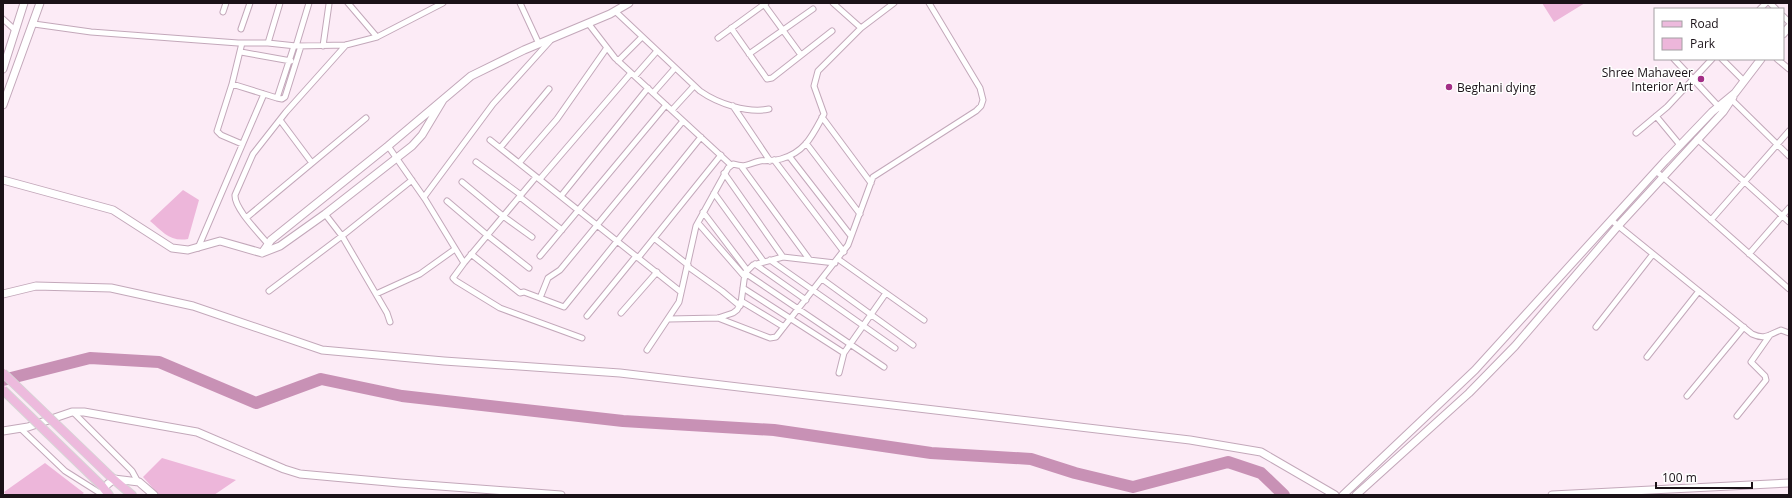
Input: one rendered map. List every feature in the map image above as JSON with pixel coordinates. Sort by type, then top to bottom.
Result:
[{"type":"main road","points":[[3,373],[112,478],[132,495]]},
{"type":"main road","points":[[3,390],[101,492],[110,495]]},
{"type":"street","points":[[3,69],[24,3]]},
{"type":"street","points":[[3,105],[34,24],[40,3]]},
{"type":"street","points":[[223,12],[226,3]]},
{"type":"street","points":[[241,29],[250,3]]},
{"type":"street","points":[[268,43],[280,3]]},
{"type":"street","points":[[232,84],[277,98],[282,99],[285,97],[296,62],[297,46],[309,3]]},
{"type":"street","points":[[348,3],[377,37]]},
{"type":"street","points":[[34,24],[91,32],[242,43],[268,43],[297,46],[346,45],[377,37],[443,3]]},
{"type":"street","points":[[520,3],[539,44]]},
{"type":"street","points":[[262,253],[268,244],[471,76],[629,3]]},
{"type":"street","points":[[718,38],[765,3],[801,55]]},
{"type":"street","points":[[833,3],[861,28]]},
{"type":"street","points":[[718,318],[772,339],[776,337],[844,252],[860,214],[873,177],[976,111],[981,106],[983,100],[980,88],[929,3]]},
{"type":"street","points":[[323,46],[329,4]]},
{"type":"street","points":[[588,23],[606,49],[730,165],[744,167],[760,161],[789,156],[813,136],[824,114],[814,86],[818,71],[861,28],[891,4]]},
{"type":"street","points":[[749,54],[813,8]]},
{"type":"street","points":[[614,11],[694,86],[709,97],[733,106],[760,111],[769,109]]},
{"type":"street","points":[[3,18],[15,30]]},
{"type":"street","points":[[731,28],[767,79],[772,78],[832,30]]},
{"type":"street","points":[[618,61],[642,37]]},
{"type":"street","points":[[424,197],[493,104],[552,38]]},
{"type":"street","points":[[242,43],[232,84],[217,131],[221,135],[242,144]]},
{"type":"street","points":[[268,244],[246,218],[235,201],[235,195],[254,154],[280,120],[346,45]]},
{"type":"street","points":[[277,98],[289,61],[297,46]]},
{"type":"street","points":[[519,163],[557,119],[606,49]]},
{"type":"street","points":[[582,338],[500,308],[456,281],[454,275],[520,196],[657,51]]},
{"type":"street","points":[[241,52],[296,62]]},
{"type":"street","points":[[1675,60],[1721,109]]},
{"type":"street","points":[[1636,133],[1656,116],[1711,60]]},
{"type":"street","points":[[1723,60],[1744,81]]},
{"type":"street","points":[[1343,495],[1472,373],[1680,145],[1734,96],[1760,60]]},
{"type":"street","points":[[1778,60],[1789,69]]},
{"type":"street","points":[[653,93],[675,68]]},
{"type":"street","points":[[672,110],[694,86]]},
{"type":"street","points":[[561,196],[648,88]]},
{"type":"street","points":[[500,148],[549,89]]},
{"type":"street","points":[[198,248],[264,94]]},
{"type":"street","points":[[1734,96],[1776,144],[1789,156]]},
{"type":"street","points":[[3,180],[113,210],[172,248],[188,250],[198,248],[212,242],[220,241],[262,253],[280,246],[325,214],[417,141],[443,100]]},
{"type":"street","points":[[540,256],[666,105]]},
{"type":"street","points":[[733,106],[772,160],[844,252]]},
{"type":"street","points":[[1356,495],[1478,384],[1515,346],[1618,226],[1697,140],[1721,109]]},
{"type":"street","points":[[1656,116],[1680,145]]},
{"type":"street","points":[[822,117],[870,183]]},
{"type":"street","points":[[246,218],[366,118]]},
{"type":"street","points":[[280,120],[312,163]]},
{"type":"street","points":[[540,298],[548,278],[560,270],[683,120]]},
{"type":"street","points":[[1711,220],[1776,144],[1789,131]]},
{"type":"street","points":[[471,254],[520,293],[524,292],[564,307],[701,137]]},
{"type":"street","points":[[490,140],[681,292]]},
{"type":"street","points":[[1697,140],[1789,222]]},
{"type":"street","points":[[806,143],[860,214]]},
{"type":"street","points":[[388,146],[424,197],[464,263]]},
{"type":"street","points":[[588,316],[654,238],[720,155]]},
{"type":"street","points":[[789,156],[851,236]]},
{"type":"street","points":[[476,162],[562,230]]},
{"type":"street","points":[[647,350],[677,306],[698,223],[724,173],[730,165]]},
{"type":"street","points":[[741,166],[809,259]]},
{"type":"street","points":[[1656,171],[1789,289]]},
{"type":"street","points":[[724,173],[783,257]]},
{"type":"street","points":[[269,291],[342,236],[412,180]]},
{"type":"street","points":[[462,182],[503,216],[532,237]]},
{"type":"street","points":[[714,193],[764,262]]},
{"type":"street","points":[[447,201],[487,235],[530,268]]},
{"type":"street","points":[[1749,254],[1789,208]]},
{"type":"street","points":[[703,212],[745,273]]},
{"type":"street","points":[[325,214],[342,236],[376,294],[390,322]]},
{"type":"street","points":[[1611,220],[1752,334],[1760,338],[1771,335],[1780,330],[1789,332]]},
{"type":"street","points":[[698,223],[745,273],[884,367]]},
{"type":"street","points":[[654,238],[687,266],[740,304],[784,327]]},
{"type":"street","points":[[376,294],[420,274],[455,249]]},
{"type":"street","points":[[1596,327],[1653,254]]},
{"type":"street","points":[[668,319],[718,318],[733,313],[740,304],[745,273],[755,264],[783,257],[837,261],[924,320]]},
{"type":"street","points":[[770,260],[895,348]]},
{"type":"street","points":[[755,264],[806,300]]},
{"type":"street","points":[[622,313],[657,272]]},
{"type":"street","points":[[822,279],[913,345]]},
{"type":"street","points":[[3,294],[36,286],[104,287],[193,306],[322,350],[444,361],[620,373],[1199,441],[1261,452],[1335,495]]},
{"type":"street","points":[[743,288],[844,353]]},
{"type":"street","points":[[1647,357],[1699,291]]},
{"type":"street","points":[[839,373],[844,353],[886,294]]},
{"type":"street","points":[[1686,396],[1744,328]]},
{"type":"street","points":[[1737,416],[1766,380],[1765,376],[1751,362],[1771,335]]},
{"type":"street","points":[[73,412],[132,471],[138,482]]},
{"type":"street","points":[[3,431],[20,428],[73,412],[84,412],[197,432],[284,469],[300,474],[561,495]]},
{"type":"street","points":[[20,428],[65,471],[101,492],[112,478]]},
{"type":"street","points":[[112,478],[138,482],[144,485],[154,495]]},
{"type":"street","points":[[112,478],[128,495]]},
{"type":"street","points":[[1552,495],[1789,483]]},
{"type":"green space","points":[[1542,3],[1585,3],[1554,22]]},
{"type":"green space","points":[[183,190],[199,200],[188,239],[182,240],[171,238],[150,221]]},
{"type":"green space","points":[[162,458],[236,480],[214,495],[159,495],[143,477]]},
{"type":"green space","points":[[45,463],[84,493],[81,495],[6,495],[4,492]]},
{"type":"waterway","points":[[3,380],[90,358],[159,362],[256,403],[321,379],[402,396],[623,421],[774,430],[931,453],[1031,459],[1075,473],[1133,487],[1228,462],[1261,473],[1284,495]]},
{"type":"place","name":"Shree Mahaveer Interior Art","points":[[1701,79]]},
{"type":"place","name":"Beghani dying","points":[[1449,87]]}]
